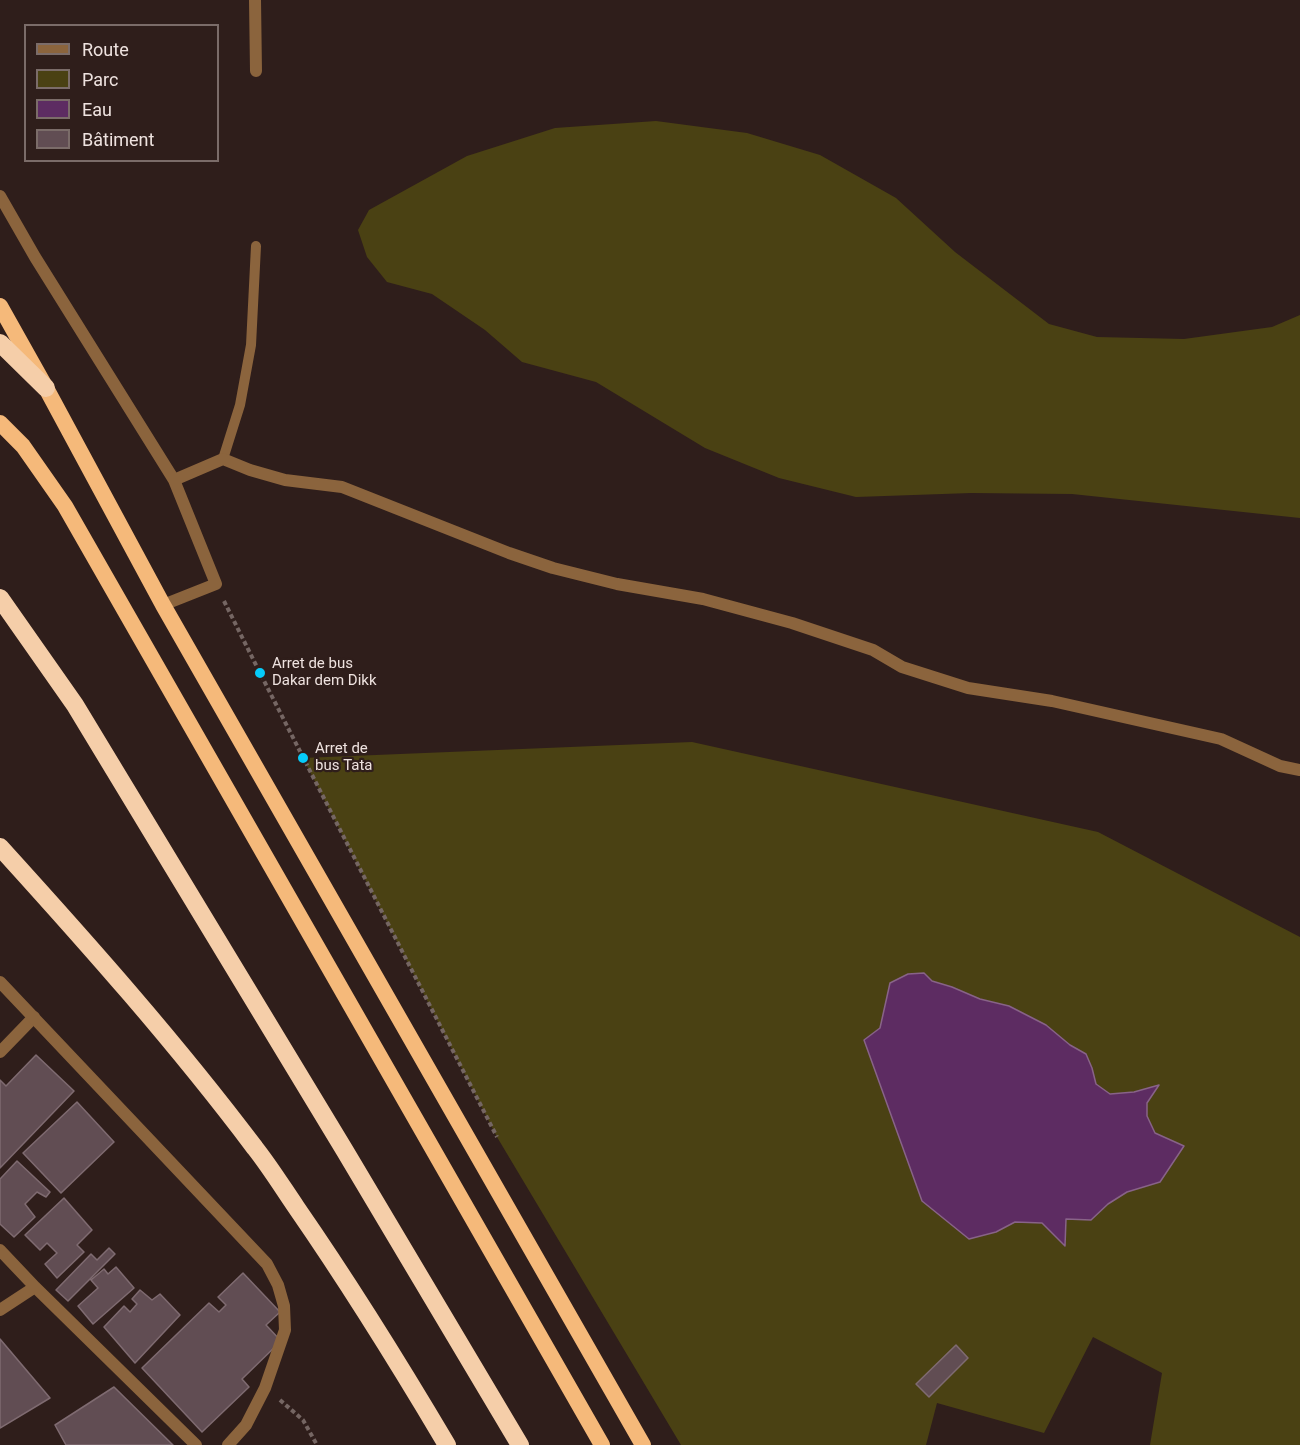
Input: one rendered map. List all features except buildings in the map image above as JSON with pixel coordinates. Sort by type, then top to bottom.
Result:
[{"type":"highway","points":[[0,306],[163,605],[643,1445]]},
{"type":"highway","points":[[0,343],[46,388]]},
{"type":"highway","points":[[0,423],[23,446],[65,506],[602,1445]]},
{"type":"highway","points":[[0,597],[75,705],[520,1445]]},
{"type":"highway","points":[[0,847],[79,934],[256,1148],[398,1362],[447,1445]]},
{"type":"street","points":[[255,0],[256,71]]},
{"type":"street","points":[[0,196],[174,480],[216,584],[163,605]]},
{"type":"street","points":[[174,480],[223,459],[285,480],[342,487],[553,568],[617,584],[703,598],[803,626],[873,650],[902,667],[969,688],[1052,701],[1221,739],[1280,766],[1300,770]]},
{"type":"street","points":[[0,981],[267,1264],[278,1285],[284,1306],[285,1330],[265,1388],[246,1425],[228,1445]]},
{"type":"street","points":[[0,1052],[34,1017]]},
{"type":"street","points":[[0,1250],[196,1445]]},
{"type":"street","points":[[0,1310],[36,1287]]},
{"type":"lane","points":[[223,459],[240,405],[252,345],[256,246]]},
{"type":"path","points":[[216,584],[497,1137]]},
{"type":"path","points":[[265,1388],[303,1420],[317,1445]]},
{"type":"green space","points":[[656,121],[747,133],[820,155],[896,198],[955,252],[1049,324],[1097,337],[1184,339],[1272,327],[1300,315],[1300,518],[1072,494],[971,493],[856,497],[779,478],[705,448],[596,382],[522,362],[485,330],[432,294],[387,282],[367,257],[358,230],[369,210],[467,156],[555,128]]},
{"type":"green space","points":[[692,742],[1098,832],[1300,937],[1300,1445],[1150,1445],[1162,1373],[1093,1337],[1044,1433],[937,1403],[926,1445],[681,1445],[497,1137],[303,758]],"holes":[[[924,973],[932,981],[980,999],[1009,1006],[1046,1025],[1070,1045],[1086,1054],[1096,1084],[1110,1094],[1134,1092],[1159,1085],[1147,1103],[1147,1116],[1155,1133],[1171,1140],[1160,1182],[1127,1192],[1108,1204],[1091,1220],[1066,1219],[1065,1245],[1042,1223],[1015,1222],[996,1232],[864,1040],[880,1028]]]},
{"type":"water","points":[[924,973],[932,981],[980,999],[1009,1006],[1046,1025],[1070,1045],[1086,1054],[1096,1084],[1110,1094],[1134,1092],[1159,1085],[1147,1103],[1147,1116],[1155,1133],[1184,1146],[1160,1182],[1127,1192],[1108,1204],[1091,1220],[1066,1219],[1065,1246],[1042,1223],[1015,1222],[996,1232],[969,1239],[922,1201],[864,1040],[880,1028],[890,983],[908,974]]},
{"type":"place","name":"Arret de bus Dakar dem Dikk","points":[[260,673]]},
{"type":"place","name":"Arret de bus Tata","points":[[303,758]]}]
